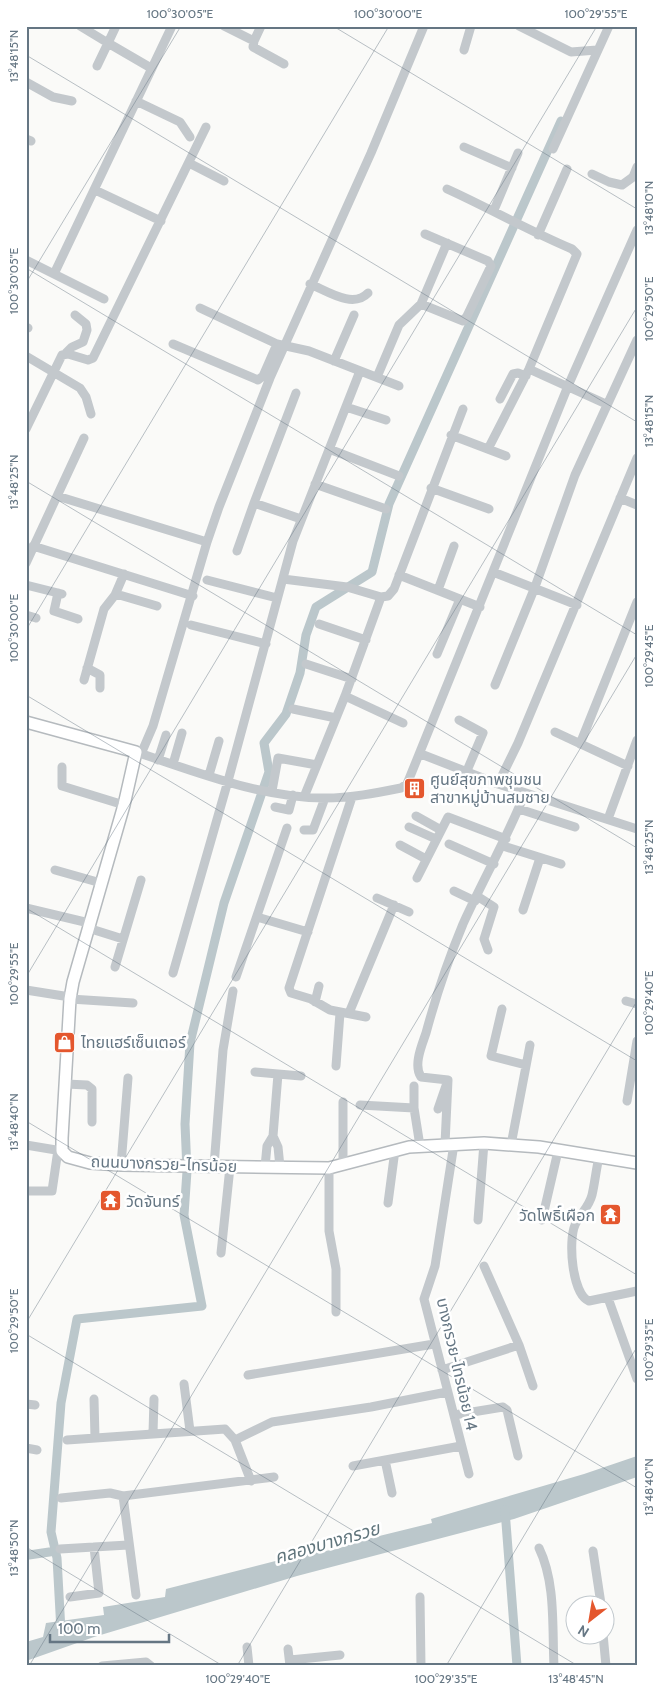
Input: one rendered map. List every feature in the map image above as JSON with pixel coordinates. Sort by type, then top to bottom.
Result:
[{"type":"main road","points":[[26,722],[145,756],[124,805],[88,926],[70,998],[66,1084],[60,1151]]},
{"type":"main road","name":"ถนนบางกรวย-ไทรน้อย","points":[[60,1151],[68,1157],[82,1161],[121,1165],[329,1168],[395,1150],[420,1146],[484,1143],[558,1151],[637,1163]]},
{"type":"street","points":[[80,26],[151,68]]},
{"type":"street","points":[[97,66],[116,26]]},
{"type":"street","points":[[54,274],[172,26]]},
{"type":"street","points":[[224,26],[254,41]]},
{"type":"street","points":[[261,26],[254,41],[254,49],[284,64]]},
{"type":"street","points":[[145,756],[207,542],[310,284],[374,145],[424,26]]},
{"type":"street","points":[[464,50],[472,26]]},
{"type":"street","points":[[519,26],[571,52],[597,50]]},
{"type":"street","points":[[553,149],[608,26]]},
{"type":"street","points":[[26,82],[53,97],[72,101]]},
{"type":"street","points":[[136,101],[180,122],[190,137]]},
{"type":"street","points":[[66,353],[88,360],[93,358],[206,127]]},
{"type":"street","points":[[464,147],[512,168]]},
{"type":"street","points":[[494,210],[518,153]]},
{"type":"street","points":[[189,163],[224,181]]},
{"type":"street","points":[[592,174],[609,182],[622,185],[633,177],[637,167]]},
{"type":"street","points":[[538,234],[567,169]]},
{"type":"street","points":[[447,188],[572,249],[576,257],[527,372],[488,449]]},
{"type":"street","points":[[95,190],[161,221]]},
{"type":"street","points":[[145,756],[266,791],[304,797],[352,797],[401,788],[409,781],[568,386],[637,230]]},
{"type":"street","points":[[421,304],[463,320],[467,316],[491,266],[488,261],[425,234]]},
{"type":"street","points":[[377,377],[395,332],[402,320],[421,304],[447,243]]},
{"type":"street","points":[[27,264],[54,274],[104,299]]},
{"type":"street","points":[[310,284],[352,300],[362,299],[368,293]]},
{"type":"street","points":[[200,308],[285,345],[334,361],[399,386]]},
{"type":"street","points":[[26,429],[62,355],[72,346],[83,342],[87,330],[86,324],[75,315]]},
{"type":"street","points":[[334,361],[354,315]]},
{"type":"street","points":[[495,685],[536,587],[575,475],[637,340]]},
{"type":"street","points":[[173,344],[258,380],[263,376],[285,345]]},
{"type":"street","points":[[26,356],[80,388],[86,397],[91,414]]},
{"type":"street","points":[[173,972],[301,519],[360,371]]},
{"type":"street","points":[[500,399],[513,374],[527,372],[568,386],[606,404]]},
{"type":"street","points":[[237,551],[296,393]]},
{"type":"street","points":[[346,407],[386,420]]},
{"type":"street","points":[[283,579],[346,587],[381,597],[391,594],[463,408]]},
{"type":"street","points":[[451,435],[506,456]]},
{"type":"street","points":[[26,563],[84,438]]},
{"type":"street","points":[[329,449],[399,476]]},
{"type":"street","points":[[498,784],[518,743],[637,458]]},
{"type":"street","points":[[315,484],[386,509]]},
{"type":"street","points":[[431,488],[489,509]]},
{"type":"street","points":[[56,496],[207,542]]},
{"type":"street","points":[[620,498],[637,505]]},
{"type":"street","points":[[254,503],[301,519]]},
{"type":"street","points":[[33,546],[192,596]]},
{"type":"street","points":[[438,590],[454,546]]},
{"type":"street","points":[[494,572],[536,587],[576,605]]},
{"type":"street","points":[[84,680],[104,609],[116,594],[124,574]]},
{"type":"street","points":[[399,575],[480,607]]},
{"type":"street","points":[[207,580],[278,598]]},
{"type":"street","points":[[26,585],[60,594],[54,611],[78,620]]},
{"type":"street","points":[[116,594],[157,606]]},
{"type":"street","points":[[304,797],[352,679],[381,597]]},
{"type":"street","points":[[437,654],[460,599]]},
{"type":"street","points":[[580,744],[637,602]]},
{"type":"street","points":[[26,615],[36,618]]},
{"type":"street","points":[[319,624],[366,640]]},
{"type":"street","points":[[191,625],[266,644]]},
{"type":"street","points":[[306,664],[352,679]]},
{"type":"street","points":[[87,668],[100,675],[100,688]]},
{"type":"street","points":[[345,696],[403,723]]},
{"type":"street","points":[[292,709],[336,718]]},
{"type":"street","points":[[459,720],[483,733],[466,773]]},
{"type":"street","points":[[555,732],[628,766]]},
{"type":"street","points":[[173,764],[182,733]]},
{"type":"street","points":[[145,756],[166,735]]},
{"type":"street","points":[[608,820],[637,740]]},
{"type":"street","points":[[209,775],[219,742]]},
{"type":"street","points":[[420,754],[466,773],[637,829]]},
{"type":"street","points":[[266,791],[278,758],[317,765]]},
{"type":"street","points":[[62,766],[60,783],[62,786],[124,805]]},
{"type":"street","points":[[438,1109],[448,1080],[421,1077],[418,1063],[442,977],[525,793]]},
{"type":"street","points":[[275,807],[289,810],[294,795]]},
{"type":"street","points":[[352,797],[289,988],[291,993],[325,1008],[366,1017]]},
{"type":"street","points":[[304,830],[313,830],[325,798]]},
{"type":"street","points":[[518,809],[575,827]]},
{"type":"street","points":[[416,816],[441,830]]},
{"type":"street","points":[[417,878],[441,830],[450,817],[540,858],[561,864]]},
{"type":"street","points":[[409,827],[436,840]]},
{"type":"street","points":[[236,977],[258,917],[286,828]]},
{"type":"street","points":[[449,844],[494,864]]},
{"type":"street","points":[[400,845],[426,859]]},
{"type":"street","points":[[523,910],[540,858]]},
{"type":"street","points":[[55,870],[101,883]]},
{"type":"street","points":[[115,967],[141,880]]},
{"type":"street","points":[[454,891],[494,907],[484,939],[488,950]]},
{"type":"street","points":[[377,898],[409,912]]},
{"type":"street","points":[[336,1066],[344,1013],[394,906]]},
{"type":"street","points":[[26,908],[88,926],[123,939]]},
{"type":"street","points":[[258,917],[308,932]]},
{"type":"street","points":[[315,1002],[319,986]]},
{"type":"street","points":[[26,990],[70,998],[133,1003]]},
{"type":"street","points":[[214,1166],[223,1050],[233,991]]},
{"type":"street","points":[[626,1001],[637,1004]]},
{"type":"street","points":[[502,1009],[491,1056],[526,1065]]},
{"type":"street","points":[[627,1101],[635,1065],[637,1041]]},
{"type":"street","points":[[511,1145],[530,1045]]},
{"type":"street","points":[[255,1072],[301,1076]]},
{"type":"street","points":[[265,1167],[267,1146],[273,1136],[278,1074]]},
{"type":"street","points":[[121,1165],[128,1078]]},
{"type":"street","name":"บางกรวย-ไทรน้อย 14","points":[[448,1080],[450,1144],[435,1266],[424,1299],[434,1344],[469,1474]]},
{"type":"street","points":[[66,1084],[87,1085],[92,1089],[92,1122]]},
{"type":"street","points":[[414,1086],[414,1108],[420,1146]]},
{"type":"street","points":[[343,1102],[343,1165]]},
{"type":"street","points":[[360,1105],[414,1108]]},
{"type":"street","points":[[273,1136],[278,1147],[280,1167]]},
{"type":"street","points":[[478,1220],[484,1143]]},
{"type":"street","points":[[26,1145],[60,1151],[52,1191],[26,1191]]},
{"type":"street","points":[[388,1203],[395,1150]]},
{"type":"street","points":[[542,1220],[558,1151]]},
{"type":"street","points":[[599,1157],[588,1206],[574,1226],[571,1251],[583,1298],[593,1301],[637,1291]]},
{"type":"street","points":[[221,1253],[230,1167]]},
{"type":"street","points":[[329,1168],[329,1231],[336,1269],[336,1312]]},
{"type":"street","points":[[484,1266],[519,1345],[532,1386]]},
{"type":"street","points":[[608,1298],[637,1379]]},
{"type":"street","points":[[248,1375],[434,1344]]},
{"type":"street","points":[[442,1370],[519,1345]]},
{"type":"street","points":[[184,1384],[190,1431]]},
{"type":"street","points":[[235,1440],[272,1422],[371,1407],[447,1392]]},
{"type":"street","points":[[153,1433],[154,1398]]},
{"type":"street","points":[[94,1399],[95,1438]]},
{"type":"street","points":[[454,1415],[503,1407],[507,1410],[518,1456]]},
{"type":"street","points":[[67,1440],[225,1429],[235,1440],[252,1481]]},
{"type":"street","points":[[353,1466],[461,1446]]},
{"type":"street","points":[[26,1448],[37,1450]]},
{"type":"street","points":[[386,1460],[392,1493]]},
{"type":"street","points":[[61,1498],[110,1493],[124,1496],[274,1477]]},
{"type":"street","points":[[124,1496],[128,1545],[136,1596]]},
{"type":"street","points":[[60,1550],[128,1545]]},
{"type":"street","points":[[70,1597],[98,1593],[94,1547]]},
{"type":"street","points":[[539,1548],[545,1560],[550,1588],[554,1666]]},
{"type":"street","points":[[593,1551],[599,1594]]},
{"type":"street","points":[[420,1597],[421,1666]]},
{"type":"street","points":[[604,1644],[606,1666]]},
{"type":"street","points":[[247,1647],[249,1666]]},
{"type":"street","points":[[288,1649],[290,1663],[340,1655]]},
{"type":"street","points":[[102,1666],[150,1664]]},
{"type":"shaded area","points":[[637,1456],[637,1477],[514,1519],[297,1576],[94,1637],[26,1661],[26,1642],[43,1637],[46,1623],[104,1615],[103,1607],[165,1597],[166,1589],[295,1556],[337,1549],[363,1540],[432,1523],[431,1519],[584,1474]]},
{"type":"waterway","points":[[61,1631],[57,1558],[51,1532],[61,1403],[77,1319],[202,1306],[184,1215],[187,1171],[185,1124],[190,1043],[224,903],[269,772],[264,743],[286,714],[300,673],[306,635],[316,607],[372,572],[389,504],[561,121]]},
{"type":"waterway","points":[[505,1510],[517,1666]]},
{"type":"waterway","points":[[26,1553],[29,1555],[56,1551]]},
{"type":"place","name":"ศูนย์สุขภาพชุมชน สาขาหมู่บ้านสมชาย","points":[[414,788]]},
{"type":"place","name":"ไทยแฮร์เซ็นเตอร์","points":[[65,1042]]},
{"type":"place","name":"วัดจันทร์","points":[[110,1201]]},
{"type":"place","name":"วัดโพธิ์เผือก","points":[[611,1215]]},
{"type":"water label","name":"คลองบางกรวย","points":[[327,1543]]}]
